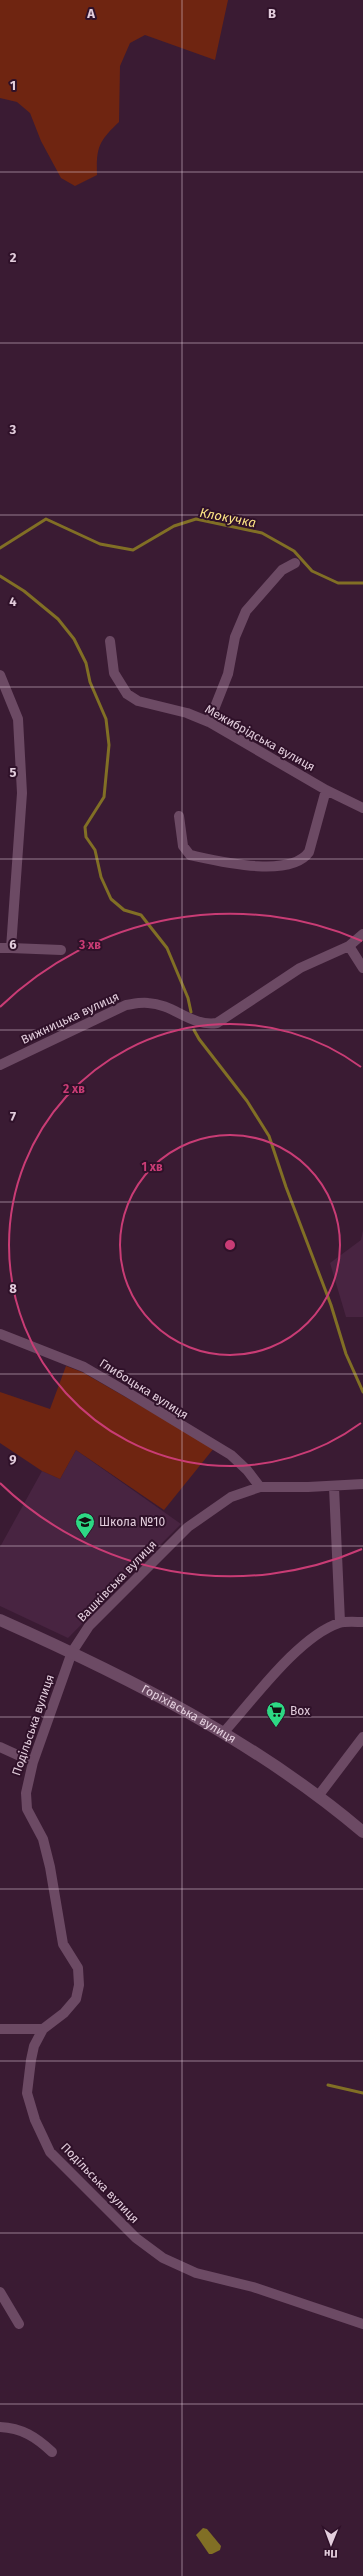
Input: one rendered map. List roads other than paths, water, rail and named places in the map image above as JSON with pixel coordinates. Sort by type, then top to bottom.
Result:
[{"type":"street","points":[[209,722],[228,674],[235,637],[246,610],[282,570],[295,563]]},
{"type":"street","name":"Межибрідська вулиця","points":[[110,641],[114,672],[127,694],[138,701],[187,713],[209,722],[326,790],[363,808]]},
{"type":"street","points":[[0,674],[18,719],[22,793],[11,948]]},
{"type":"street","points":[[179,816],[183,846],[190,855],[264,866],[294,864],[304,859],[309,852],[326,790]]},
{"type":"street","name":"Вижницька вулиця","points":[[0,1066],[126,1005],[149,1002],[165,1007],[196,1022],[207,1024],[217,1023],[300,968],[348,946],[363,934]]},
{"type":"street","points":[[348,946],[363,968]]},
{"type":"street","points":[[0,948],[61,950]]},
{"type":"street","name":"Глибоцька вулиця","points":[[0,1334],[84,1367],[121,1388],[230,1455],[247,1470],[260,1487]]},
{"type":"street","name":"Вашківська вулиця","points":[[72,1652],[89,1626],[188,1527],[230,1497],[260,1487],[334,1487],[363,1484]]},
{"type":"street","points":[[334,1487],[340,1622]]},
{"type":"street","name":"Горіхівська вулиця","points":[[0,1620],[72,1652],[224,1732],[319,1795],[363,1832]]},
{"type":"street","points":[[224,1732],[299,1649],[318,1632],[340,1622],[363,1622]]},
{"type":"street","name":"Подільська вулиця","points":[[72,1652],[33,1762],[26,1793],[27,1809],[42,1839],[63,1944],[78,1968],[80,1985],[76,1998],[64,2013],[43,2029],[34,2046],[27,2093],[35,2120],[50,2152],[136,2238],[163,2258],[196,2273],[253,2287],[363,2324]]},
{"type":"street","points":[[319,1795],[363,1737]]},
{"type":"street","points":[[0,1747],[33,1762]]},
{"type":"street","points":[[0,2029],[43,2029]]},
{"type":"street","points":[[0,2292],[18,2324]]},
{"type":"street","points":[[0,2427],[24,2431],[35,2437],[52,2452]]},
{"type":"waterway","name":"Клокучка","points":[[0,548],[46,519],[100,544],[133,550],[174,526],[196,519],[262,533],[294,551],[312,571],[338,583],[363,583]]},
{"type":"waterway","points":[[0,576],[24,591],[58,619],[74,639],[86,663],[90,682],[106,719],[109,745],[104,797],[85,827],[86,837],[95,850],[101,877],[111,899],[124,910],[141,915],[167,948],[188,998],[191,1012]]},
{"type":"waterway","points":[[194,1030],[199,1039],[247,1101],[269,1136],[286,1187],[331,1305],[346,1354],[363,1392]]},
{"type":"waterway","points":[[328,2085],[363,2093]]},
{"type":"place","name":"Школа №10","points":[[85,1539]]},
{"type":"place","name":"Box","points":[[276,1728]]}]
